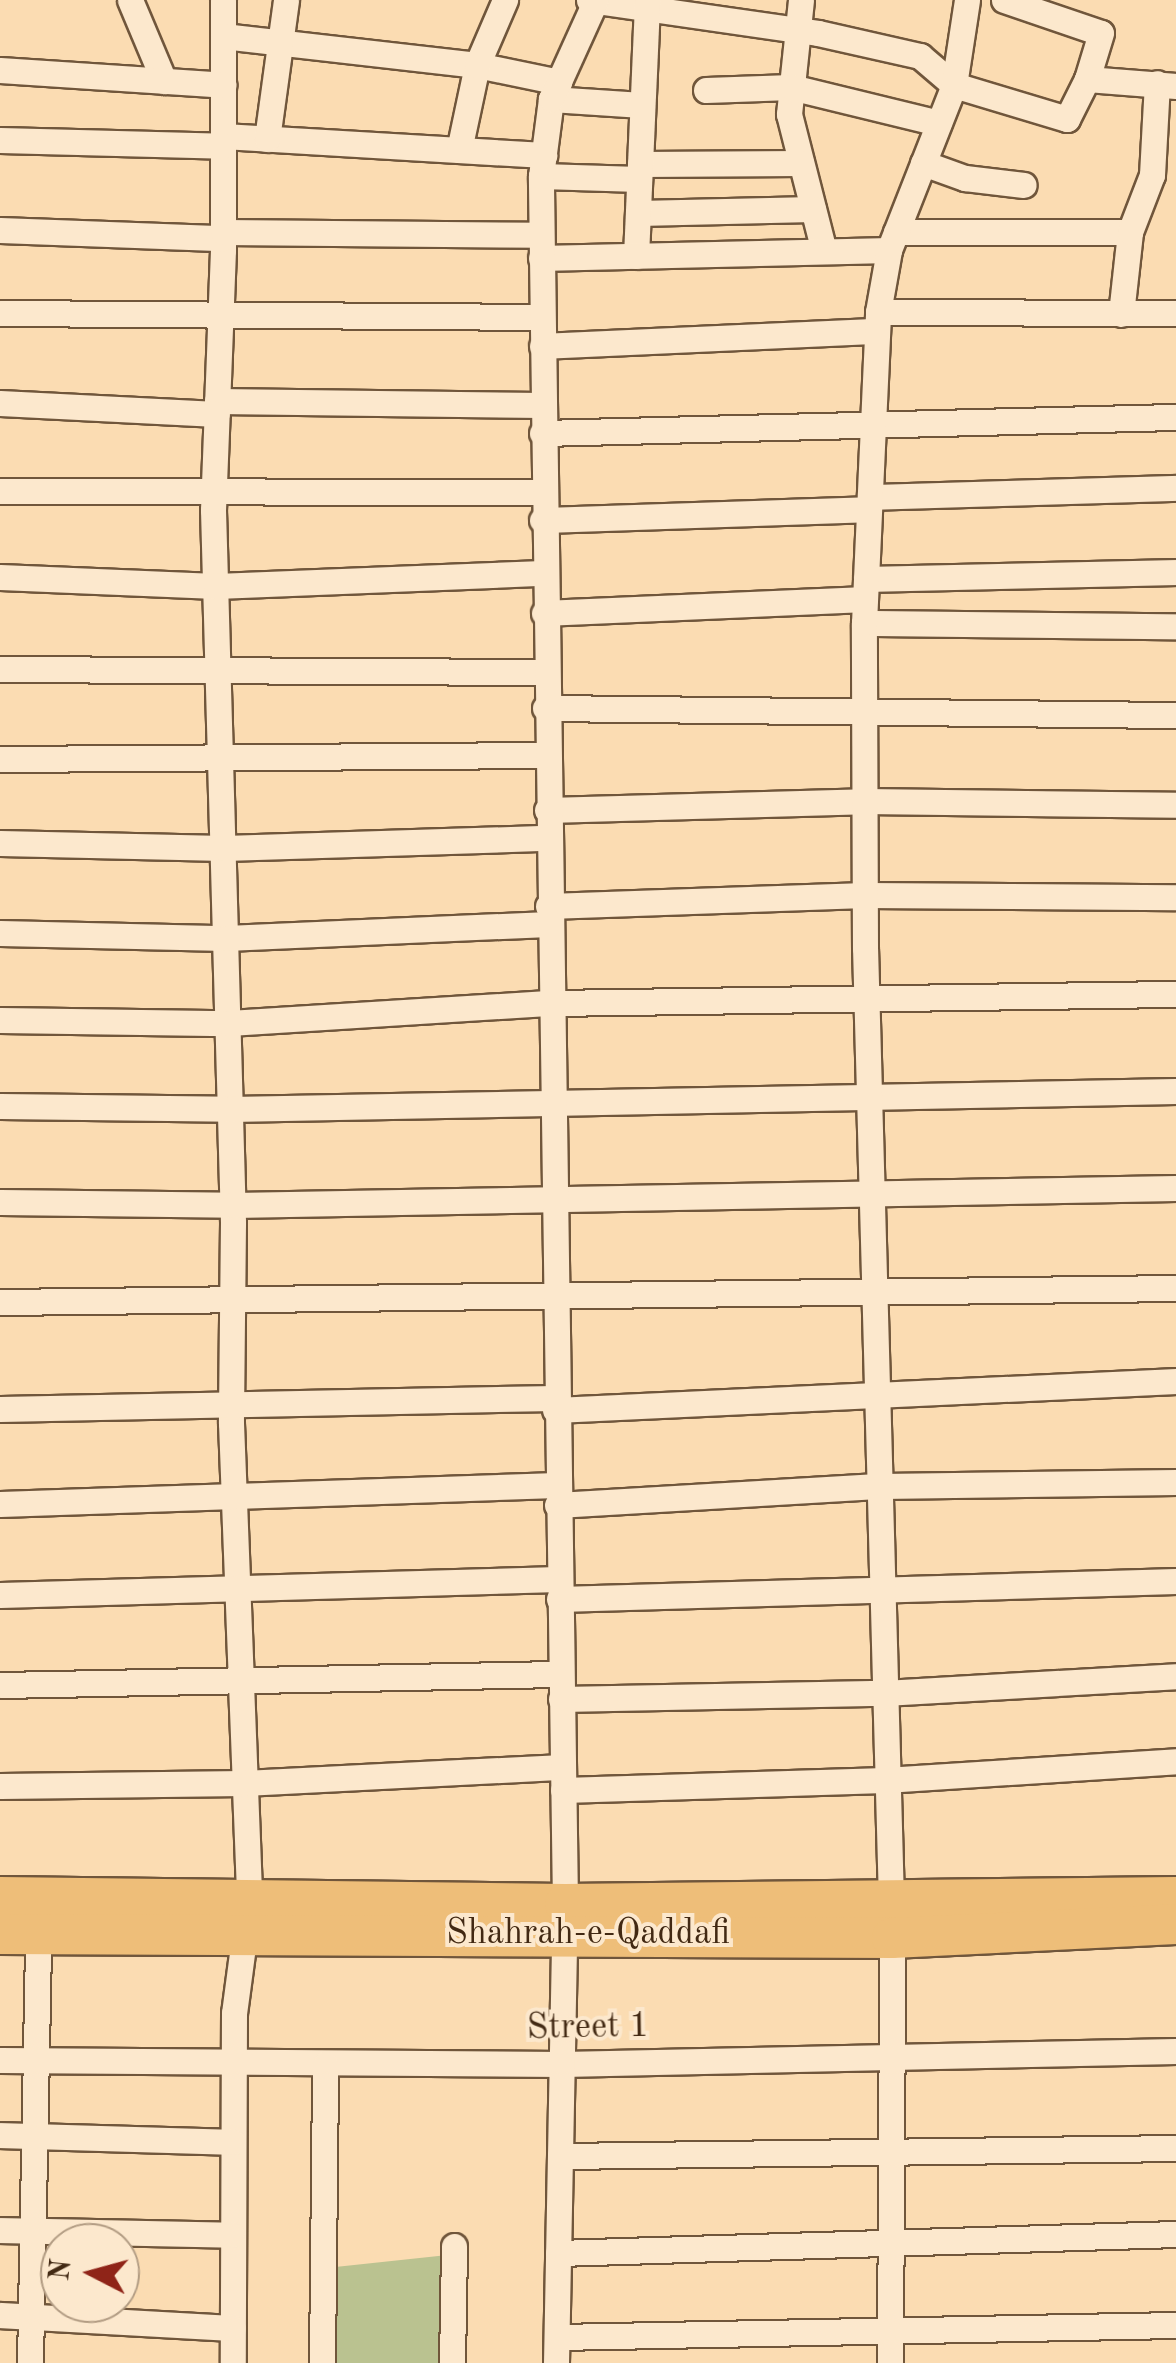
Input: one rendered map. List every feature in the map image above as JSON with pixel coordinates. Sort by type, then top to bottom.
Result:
[{"type":"main road","name":"Shahrah-e-Qaddafi","points":[[889,1920],[1176,1897]]},
{"type":"main road","name":"Shahrah-e-Qaddafi","points":[[0,1898],[246,1918]]},
{"type":"main road","name":"Shahrah-e-Qaddafi","points":[[19,1934],[246,1918],[1176,1924]]},
{"type":"street","points":[[130,0],[164,81]]},
{"type":"street","points":[[222,0],[223,235],[214,495],[233,1205],[231,1406],[246,1918],[234,2064],[233,2363]]},
{"type":"street","points":[[267,139],[286,0]]},
{"type":"street","points":[[458,150],[477,66],[505,0]]},
{"type":"street","points":[[802,0],[788,114],[824,252]]},
{"type":"street","points":[[890,2363],[889,1920],[864,895],[865,600],[877,322],[892,241],[954,85],[967,0]]},
{"type":"street","points":[[556,2363],[565,1918],[555,1404],[557,1200],[542,520],[542,165],[555,90],[592,1],[647,4],[920,56],[954,85],[1067,119],[1087,79],[1101,33],[1004,0]]},
{"type":"street","points":[[636,256],[647,4]]},
{"type":"street","points":[[223,36],[477,66],[555,90],[642,105]]},
{"type":"street","points":[[0,70],[223,85]]},
{"type":"street","points":[[1087,79],[1166,84],[1164,175],[1130,232],[1121,314]]},
{"type":"street","points":[[706,90],[791,87],[939,123]]},
{"type":"street","points":[[0,140],[267,139],[458,150],[542,165],[640,172],[801,163]]},
{"type":"street","points":[[923,163],[966,178],[1024,185]]},
{"type":"street","points":[[638,213],[812,209]]},
{"type":"street","points":[[0,230],[542,246],[636,256],[824,252],[892,241],[1130,232]]},
{"type":"street","points":[[542,346],[877,322],[1176,313]]},
{"type":"street","points":[[0,314],[542,317]]},
{"type":"street","points":[[0,404],[542,406]]},
{"type":"street","points":[[542,432],[873,421],[1176,417]]},
{"type":"street","points":[[542,520],[1176,488]]},
{"type":"street","points":[[0,491],[214,495],[542,492]]},
{"type":"street","points":[[544,613],[865,600],[1176,572]]},
{"type":"street","points":[[0,577],[216,586],[543,573]]},
{"type":"street","points":[[865,600],[1176,626]]},
{"type":"street","points":[[0,669],[545,672]]},
{"type":"street","points":[[545,708],[864,709],[1176,716]]},
{"type":"street","points":[[0,759],[222,762],[546,755]]},
{"type":"street","points":[[547,810],[864,800],[1176,805]]},
{"type":"street","points":[[0,844],[224,848],[548,838]]},
{"type":"street","points":[[0,933],[226,938],[864,895],[1176,897]]},
{"type":"street","points":[[0,1020],[229,1023],[551,1003],[1176,994]]},
{"type":"street","points":[[0,1106],[230,1109],[554,1098],[1176,1091]]},
{"type":"street","points":[[0,1202],[233,1205],[1176,1188]]},
{"type":"street","points":[[0,1302],[554,1301],[875,1290],[1176,1288]]},
{"type":"street","points":[[0,1408],[555,1404],[1176,1381]]},
{"type":"street","points":[[0,1504],[234,1492],[557,1495],[1176,1482]]},
{"type":"street","points":[[0,1595],[559,1589],[883,1594],[1176,1581]]},
{"type":"street","points":[[0,1685],[561,1686],[884,1693],[1176,1676]]},
{"type":"street","points":[[0,1786],[563,1778],[885,1780],[1176,1762]]},
{"type":"street","points":[[19,1934],[36,2060],[30,2363]]},
{"type":"street","name":"Street 1","points":[[0,2060],[562,2064],[1176,2051]]},
{"type":"street","points":[[322,2363],[325,2064]]},
{"type":"street","points":[[0,2134],[233,2142]]},
{"type":"street","points":[[560,2156],[1176,2148]]},
{"type":"street","points":[[0,2230],[232,2235]]},
{"type":"street","points":[[558,2253],[1176,2234]]},
{"type":"street","points":[[452,2363],[454,2246]]},
{"type":"street","points":[[0,2316],[233,2328]]},
{"type":"street","points":[[557,2336],[1176,2325]]},
{"type":"green space","points":[[457,2254],[453,2363],[327,2363],[326,2268]]}]
